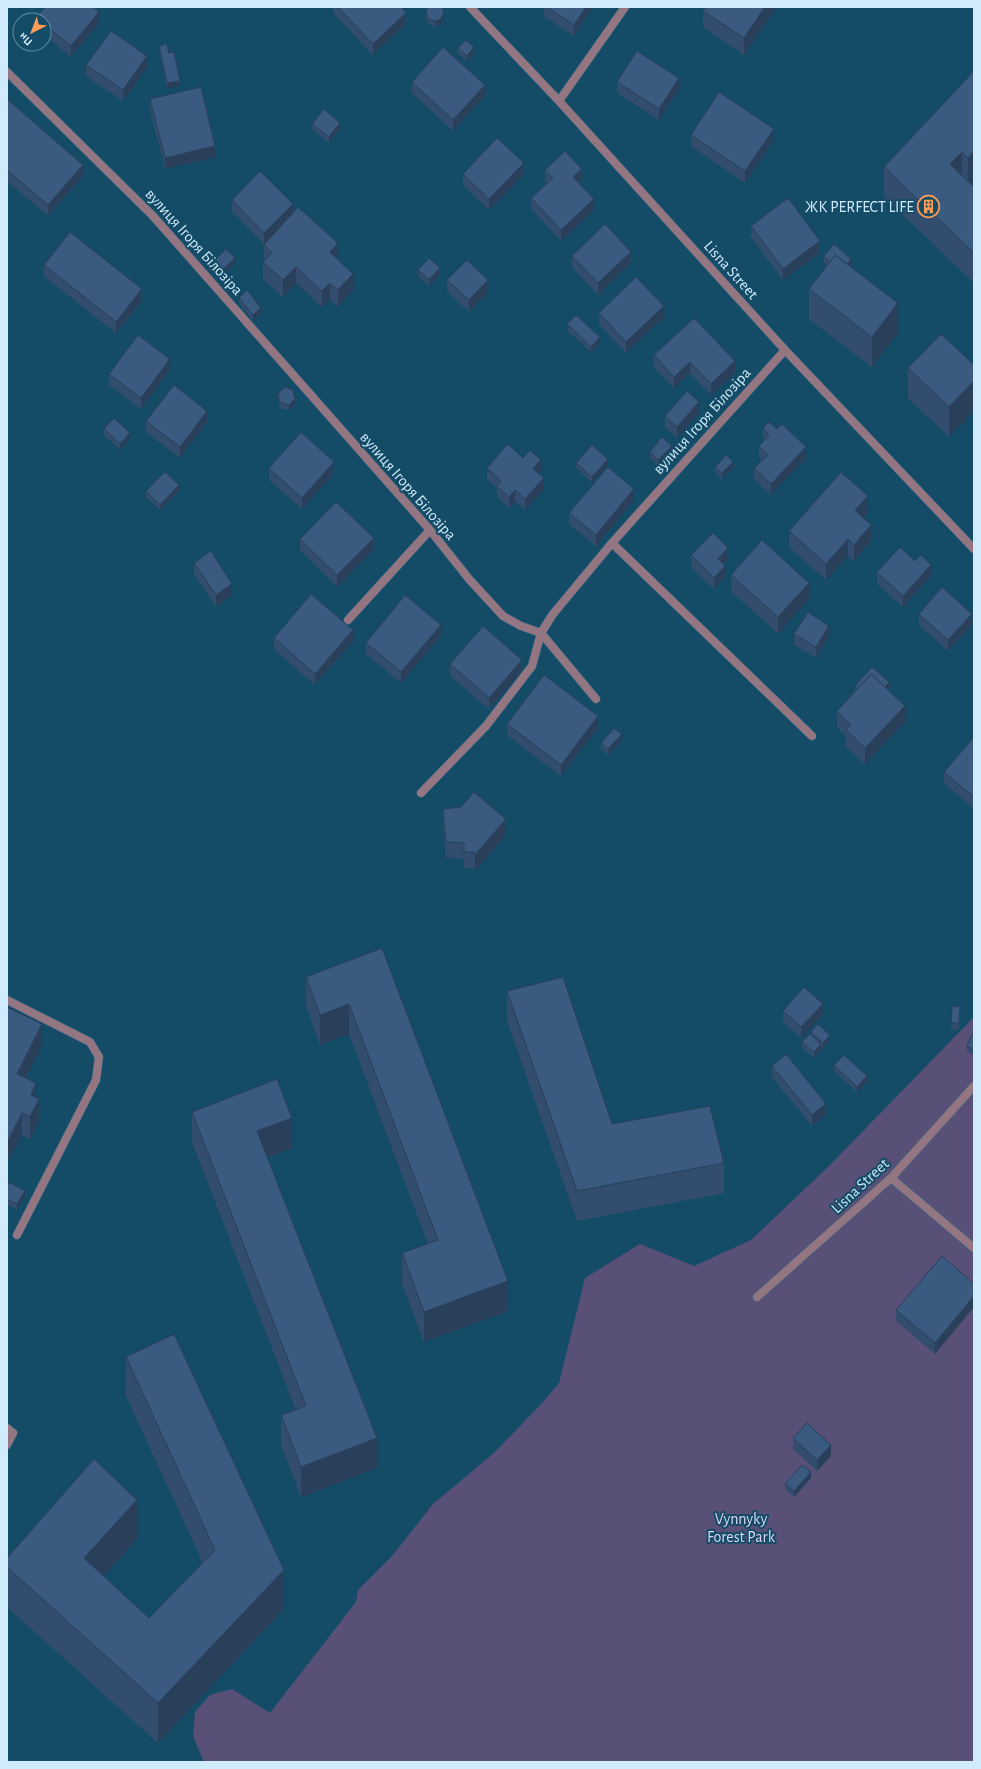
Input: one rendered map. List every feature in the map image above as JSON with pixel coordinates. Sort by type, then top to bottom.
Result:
[{"type":"street","name":"Lisna Street","points":[[470,7],[559,101],[785,350],[974,549]]},
{"type":"street","points":[[559,101],[625,7]]},
{"type":"street","name":"вулиця Ігоря Білозіра","points":[[7,72],[153,216],[430,530],[469,579],[503,616],[521,626],[541,633],[553,614],[612,543],[785,350]]},
{"type":"street","points":[[348,620],[430,530]]},
{"type":"street","points":[[612,543],[812,736]]},
{"type":"street","points":[[541,633],[596,699]]},
{"type":"street","points":[[421,793],[486,726],[532,666],[541,633]]},
{"type":"street","points":[[7,1000],[90,1042],[99,1057],[96,1080],[17,1235]]},
{"type":"street","name":"Lisna Street","points":[[757,1297],[891,1178],[974,1086]]},
{"type":"street","points":[[891,1178],[974,1248]]},
{"type":"street","points":[[7,1446],[10,1431]]},
{"type":"green space","name":"Vynnyky Forest Park","points":[[974,1017],[974,1762],[204,1762],[193,1736],[195,1712],[210,1695],[232,1689],[270,1713],[356,1602],[358,1590],[393,1555],[433,1504],[494,1453],[545,1400],[559,1383],[585,1278],[640,1244],[694,1266],[751,1240],[829,1166]]},
{"type":"building","points":[[45,7],[92,7],[99,12],[71,46],[52,31],[52,12],[41,12]]},
{"type":"building","points":[[338,7],[401,7],[406,13],[373,44]]},
{"type":"building","points":[[428,7],[442,7],[444,12],[441,19],[435,21],[429,19],[426,12]]},
{"type":"building","points":[[547,7],[586,7],[574,25]]},
{"type":"building","points":[[706,7],[765,7],[744,38],[703,11]]},
{"type":"building","points":[[111,31],[147,56],[123,90],[86,65]]},
{"type":"building","points":[[466,40],[474,47],[467,56],[458,48]]},
{"type":"building","points":[[167,44],[169,53],[174,52],[180,81],[167,83],[159,46]]},
{"type":"building","points":[[443,47],[485,85],[453,120],[412,82]]},
{"type":"building","points":[[637,51],[679,78],[659,109],[617,82]]},
{"type":"building","points":[[974,71],[974,151],[968,158],[962,152],[950,164],[974,187],[974,253],[884,167]]},
{"type":"building","points":[[201,87],[215,146],[165,158],[150,99]]},
{"type":"building","points":[[719,92],[774,129],[745,171],[691,135]]},
{"type":"building","points":[[7,99],[83,165],[48,205],[7,170]]},
{"type":"building","points":[[324,109],[340,123],[329,137],[312,124]]},
{"type":"building","points":[[497,138],[524,163],[489,199],[463,174]]},
{"type":"building","points":[[565,151],[582,169],[573,177],[594,199],[561,230],[531,198],[553,178],[545,170]]},
{"type":"building","points":[[260,171],[293,204],[264,233],[232,200]]},
{"type":"building","points":[[788,198],[820,241],[783,269],[751,226]]},
{"type":"building","points":[[298,207],[338,243],[330,252],[353,274],[338,290],[330,283],[322,291],[296,267],[283,280],[263,262],[272,253],[264,245]]},
{"type":"building","points":[[605,224],[631,252],[598,283],[572,256]]},
{"type":"building","points":[[70,232],[142,289],[116,322],[44,265]]},
{"type":"building","points":[[834,244],[851,259],[847,264],[835,255],[830,262],[824,256]]},
{"type":"building","points":[[226,249],[235,258],[219,273],[210,265]]},
{"type":"building","points":[[835,255],[898,303],[872,337],[809,289]]},
{"type":"building","points":[[429,258],[440,268],[429,280],[418,270]]},
{"type":"building","points":[[467,260],[488,280],[469,300],[447,280]]},
{"type":"building","points":[[636,277],[664,306],[626,342],[599,313]]},
{"type":"building","points":[[247,290],[261,308],[253,315],[239,298]]},
{"type":"building","points":[[576,315],[600,337],[591,347],[567,324]]},
{"type":"building","points":[[694,318],[735,361],[711,384],[690,362],[674,377],[654,355]]},
{"type":"building","points":[[941,334],[974,365],[974,381],[949,407],[908,368]]},
{"type":"building","points":[[138,335],[170,359],[141,398],[109,374]]},
{"type":"building","points":[[174,385],[207,411],[180,447],[146,421]]},
{"type":"building","points":[[285,387],[293,390],[295,399],[289,405],[280,402],[278,393]]},
{"type":"building","points":[[687,391],[699,402],[677,427],[665,416]]},
{"type":"building","points":[[114,418],[130,433],[120,444],[104,429]]},
{"type":"building","points":[[769,422],[777,429],[782,424],[806,447],[771,484],[754,468],[768,455],[759,446],[769,435],[763,428]]},
{"type":"building","points":[[301,432],[334,462],[302,498],[269,468]]},
{"type":"building","points":[[662,437],[672,446],[658,460],[650,452]]},
{"type":"building","points":[[508,444],[523,458],[530,450],[541,460],[533,469],[544,478],[525,499],[515,490],[509,497],[497,486],[501,481],[487,468]]},
{"type":"building","points":[[592,445],[608,459],[592,477],[576,463]]},
{"type":"building","points":[[726,455],[733,462],[722,473],[715,467]]},
{"type":"building","points":[[608,467],[634,489],[596,535],[569,513]]},
{"type":"building","points":[[165,472],[179,485],[160,505],[146,491]]},
{"type":"building","points":[[841,472],[868,496],[855,510],[871,525],[854,545],[848,539],[826,564],[789,531]]},
{"type":"building","points":[[336,502],[374,538],[337,575],[300,539]]},
{"type":"building","points":[[713,533],[728,548],[718,559],[725,566],[714,578],[691,555]]},
{"type":"building","points":[[762,540],[809,583],[778,617],[731,575]]},
{"type":"building","points":[[900,547],[915,561],[921,555],[931,565],[903,596],[877,572]]},
{"type":"building","points":[[211,551],[232,584],[216,595],[194,563]]},
{"type":"building","points":[[942,587],[972,614],[948,640],[919,614]]},
{"type":"building","points":[[311,594],[353,630],[315,674],[274,638]]},
{"type":"building","points":[[405,595],[441,625],[401,672],[366,643]]},
{"type":"building","points":[[808,612],[829,626],[816,647],[794,634]]},
{"type":"building","points":[[483,626],[522,660],[489,698],[450,664]]},
{"type":"building","points":[[872,667],[889,682],[885,687],[871,674],[857,689],[855,686]]},
{"type":"building","points":[[871,674],[905,706],[865,748],[846,730],[851,725],[837,711]]},
{"type":"building","points":[[544,675],[598,716],[561,765],[507,724]]},
{"type":"building","points":[[614,728],[622,734],[608,749],[601,743]]},
{"type":"building","points":[[974,737],[974,797],[944,772]]},
{"type":"building","points":[[474,792],[506,819],[475,855],[474,852],[464,852],[464,843],[446,842],[443,809],[461,807]]},
{"type":"building","points":[[382,948],[508,1281],[424,1312],[402,1253],[438,1240],[349,1004],[320,1015],[306,977]]},
{"type":"building","points":[[563,977],[612,1124],[710,1106],[724,1163],[577,1191],[507,991]]},
{"type":"building","points":[[804,987],[823,1004],[801,1027],[783,1011]]},
{"type":"building","points":[[952,1006],[960,1007],[959,1023],[951,1023]]},
{"type":"building","points":[[7,1007],[42,1024],[17,1074],[36,1083],[31,1095],[39,1099],[30,1117],[22,1113],[7,1143]]},
{"type":"building","points":[[818,1024],[830,1035],[823,1043],[811,1032]]},
{"type":"building","points":[[810,1034],[821,1044],[814,1052],[802,1042]]},
{"type":"building","points":[[972,1034],[974,1035],[974,1050],[967,1046]]},
{"type":"building","points":[[786,1054],[826,1104],[812,1115],[772,1066]]},
{"type":"building","points":[[844,1055],[867,1076],[857,1087],[834,1065]]},
{"type":"building","points":[[277,1079],[292,1118],[257,1131],[377,1438],[301,1467],[281,1415],[306,1406],[192,1112]]},
{"type":"building","points":[[9,1182],[25,1191],[17,1204],[7,1199],[7,1186]]},
{"type":"building","points":[[942,1256],[974,1284],[974,1296],[935,1343],[896,1310]]},
{"type":"building","points":[[174,1334],[284,1570],[158,1703],[7,1567],[7,1558],[94,1459],[137,1500],[84,1558],[149,1618],[215,1550],[126,1357]]},
{"type":"building","points":[[807,1423],[831,1445],[817,1460],[793,1438]]},
{"type":"building","points":[[802,1465],[811,1472],[794,1491],[785,1484]]},
{"type":"place","name":"ЖК PERFECT LIFE","points":[[929,207]]}]
